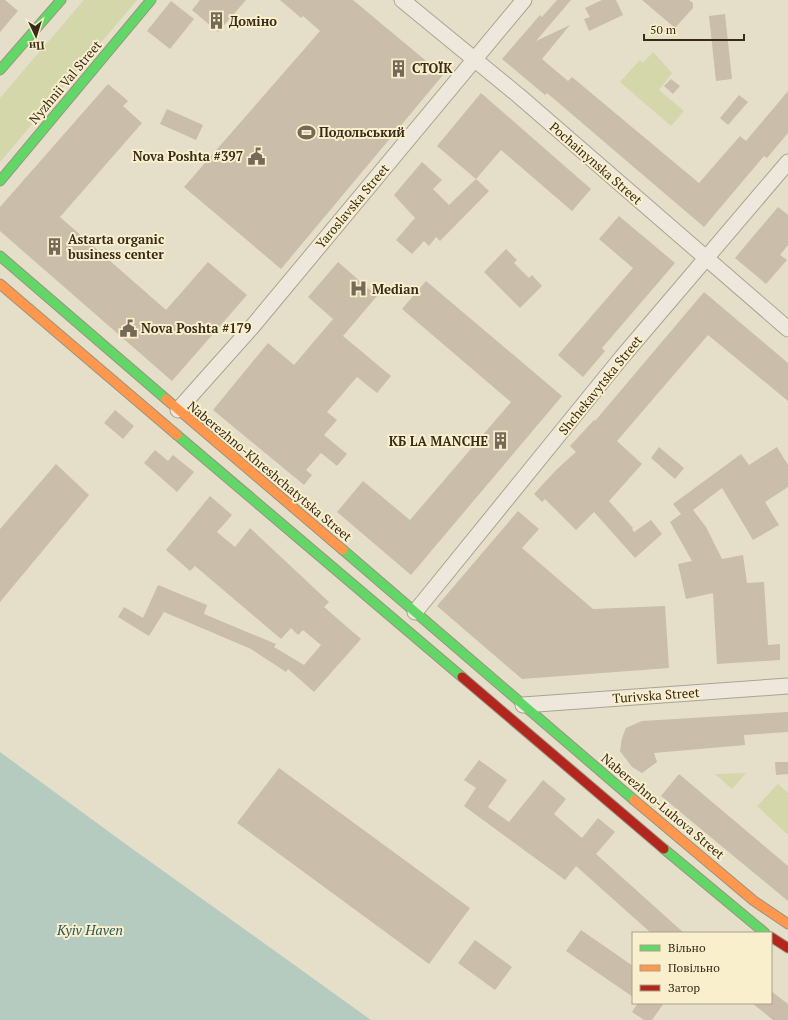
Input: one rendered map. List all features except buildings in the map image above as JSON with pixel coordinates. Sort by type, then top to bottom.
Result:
[{"type":"main road","points":[[0,70],[62,0]]},
{"type":"main road","name":"Nyzhnii Val Street","points":[[0,181],[151,0]]},
{"type":"main road","name":"Naberezhno-Khreshchatytska Street","points":[[0,256],[523,705]]},
{"type":"main road","points":[[0,284],[764,932]]},
{"type":"main road","name":"Naberezhno-Luhova Street","points":[[523,705],[754,901],[788,924]]},
{"type":"main road","points":[[772,938],[788,948]]},
{"type":"street","name":"Pochainynska Street","points":[[402,0],[474,59],[788,329]]},
{"type":"street","name":"Yaroslavska Street","points":[[178,410],[252,326],[524,0]]},
{"type":"street","name":"Shchekavytska Street","points":[[415,612],[622,357],[788,162]]},
{"type":"street","name":"Turivska Street","points":[[523,705],[788,686]]},
{"type":"green space","points":[[84,0],[137,0],[0,162],[0,98]]},
{"type":"green space","points":[[653,52],[672,73],[659,90],[684,111],[671,126],[620,82],[640,60],[643,63]]},
{"type":"green space","points":[[746,773],[732,789],[715,774]]},
{"type":"green space","points":[[778,784],[788,793],[788,835],[757,806]]},
{"type":"water","name":"Kyiv Haven","points":[[0,752],[127,845],[371,1020],[0,1020]]},
{"type":"traffic: fast","points":[[0,70],[61,0]]},
{"type":"traffic: fast","points":[[0,181],[151,0]]},
{"type":"traffic: fast","points":[[0,256],[166,399]]},
{"type":"traffic: fast","points":[[177,435],[462,677]]},
{"type":"traffic: fast","points":[[343,550],[634,800]]},
{"type":"traffic: fast","points":[[664,849],[764,932]]},
{"type":"traffic: slow","points":[[0,284],[177,435]]},
{"type":"traffic: slow","points":[[166,399],[343,550]]},
{"type":"traffic: slow","points":[[634,800],[754,901],[788,924]]},
{"type":"traffic: jam","points":[[462,677],[664,849]]},
{"type":"traffic: jam","points":[[772,938],[788,948]]},
{"type":"place","name":"Доміно","points":[[216,21]]},
{"type":"place","name":"СТОЇК","points":[[399,68]]},
{"type":"place","name":"Подольський","points":[[306,132]]},
{"type":"place","name":"Nova Poshta #397","points":[[256,156]]},
{"type":"place","name":"Astarta organic business center","points":[[55,246]]},
{"type":"place","name":"Median","points":[[359,289]]},
{"type":"place","name":"Nova Poshta #179","points":[[128,328]]},
{"type":"place","name":"КБ LA MANCHE","points":[[501,441]]}]
